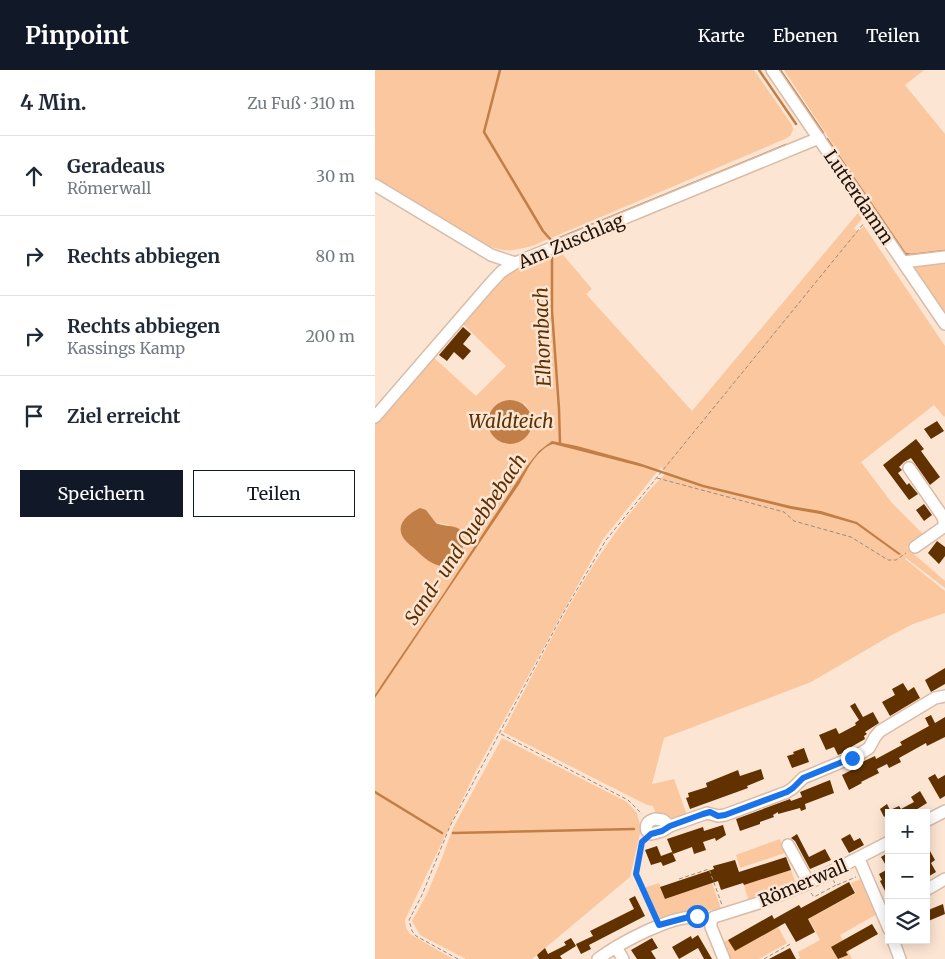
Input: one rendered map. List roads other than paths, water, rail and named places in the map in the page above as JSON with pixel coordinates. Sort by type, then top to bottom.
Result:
[{"type":"street","name":"Lutterdamm","points":[[773,70],[945,324]]},
{"type":"street","name":"Am Zuschlag","points":[[375,417],[489,284],[501,272],[515,263],[819,138]]},
{"type":"street","points":[[375,185],[491,255],[515,263]]},
{"type":"street","points":[[903,262],[945,257]]},
{"type":"street","points":[[909,468],[943,517],[945,526],[915,546]]},
{"type":"street","points":[[651,834],[707,812],[718,816],[725,815],[791,790],[803,778],[865,752],[875,737],[881,732],[935,698],[945,696]]},
{"type":"street","points":[[930,819],[945,811]]},
{"type":"street","name":"Römerwall","points":[[598,959],[616,947],[659,925],[697,916],[717,917],[765,901],[808,884],[885,844]]},
{"type":"street","points":[[788,845],[808,884]]},
{"type":"street","points":[[859,859],[885,912]]},
{"type":"street","points":[[930,888],[945,879]]},
{"type":"street","points":[[717,917],[713,935],[724,959]]},
{"type":"street","points":[[894,944],[900,959]]},
{"type":"street","points":[[616,947],[623,959]]},
{"type":"water","name":"Waldteich","points":[[514,400],[526,406],[531,413],[531,431],[526,438],[519,443],[506,444],[498,441],[491,434],[488,418],[491,410],[498,403]]},
{"type":"water","points":[[552,441],[639,463],[704,485],[791,506],[821,511],[857,522],[901,554],[899,555],[856,524],[702,487],[643,467],[553,444],[537,455],[375,698],[382,684],[527,466],[539,451]]},
{"type":"water","points":[[420,508],[426,510],[436,523],[460,529],[464,538],[463,546],[459,556],[450,564],[439,566],[432,563],[408,543],[402,535],[401,525],[403,521]]},
{"type":"waterway","points":[[500,70],[484,132],[543,231],[551,240],[786,145]]},
{"type":"waterway","points":[[759,70],[796,124]]},
{"type":"waterway","points":[[780,70],[823,133]]},
{"type":"waterway","points":[[827,139],[905,254],[945,251]]},
{"type":"waterway","name":"Elhornbach","points":[[552,258],[552,311],[560,444]]},
{"type":"waterway","points":[[375,792],[442,833]]},
{"type":"waterway","points":[[453,833],[634,829]]},
{"type":"water label","name":"Sand- und Quebbebach","points":[[465,539]]}]
